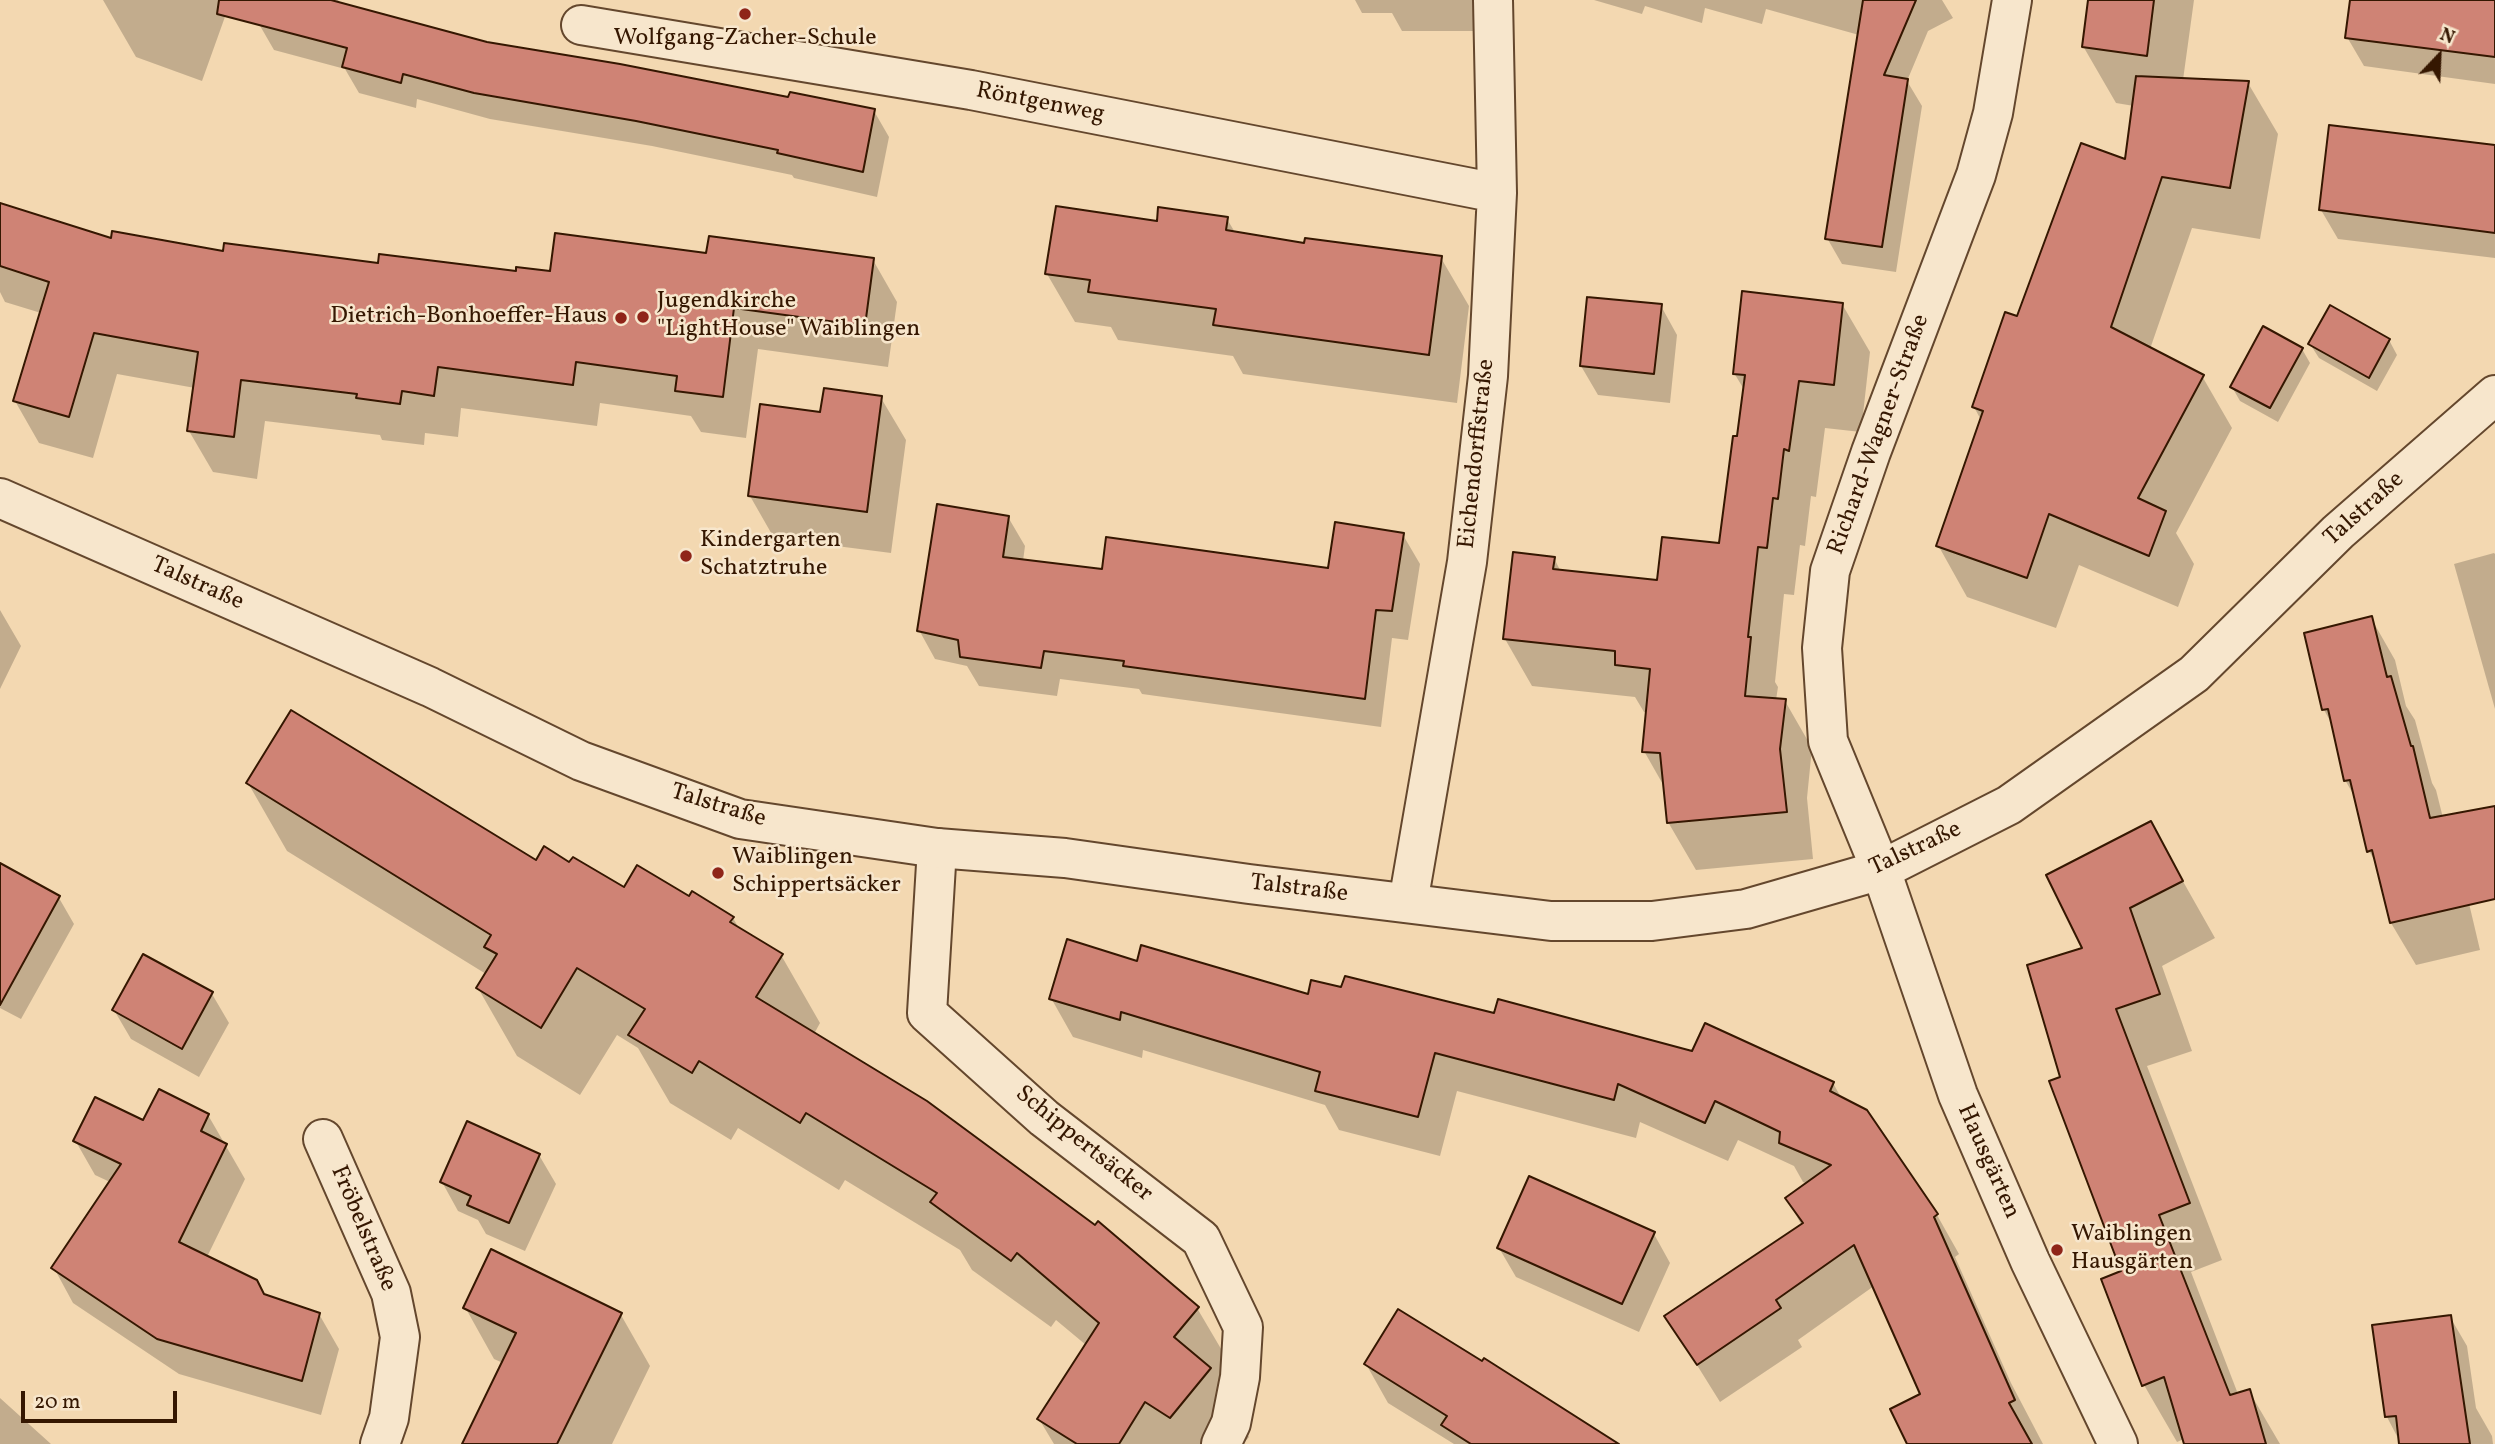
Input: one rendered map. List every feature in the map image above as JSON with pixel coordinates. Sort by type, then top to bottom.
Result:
[{"type":"street","name":"Eichendorffstraße","points":[[1408,903],[1466,562],[1489,376],[1497,193],[1493,0]]},
{"type":"street","name":"Richard-Wagner-Straße","points":[[1881,870],[1828,741],[1822,649],[1830,571],[1871,452],[1976,176],[1993,113],[2012,0]]},
{"type":"street","name":"Röntgenweg","points":[[581,25],[971,90],[1497,193]]},
{"type":"street","name":"Talstraße","points":[[0,499],[430,687],[581,761],[740,819],[937,848],[1065,858],[1249,884],[1551,921],[1652,921],[1746,909],[1881,870],[2008,805],[2194,674],[2338,532],[2495,395]]},
{"type":"street","name":"Schippertsäcker","points":[[937,848],[927,1013],[1044,1118],[1201,1239],[1243,1327],[1236,1401],[1231,1423],[1221,1444]]},
{"type":"street","name":"Hausgärten","points":[[1881,870],[1910,952],[1930,1020],[1958,1095],[2030,1261],[2118,1444]]},
{"type":"street","name":"Fröbelstraße","points":[[323,1139],[391,1293],[400,1337],[389,1418],[380,1444]]},
{"type":"building","points":[[219,0],[331,0],[487,42],[620,64],[788,97],[790,92],[875,109],[863,172],[777,153],[778,150],[636,121],[474,93],[403,74],[401,83],[342,67],[347,48],[217,14]]},
{"type":"building","points":[[1863,0],[1916,0],[1884,75],[1908,79],[1882,247],[1825,239]]},
{"type":"building","points":[[2088,0],[2154,0],[2147,56],[2082,47]]},
{"type":"building","points":[[2350,0],[2495,0],[2495,57],[2345,38]]},
{"type":"building","points":[[2136,76],[2249,81],[2230,188],[2162,177],[2111,327],[2204,375],[2138,498],[2166,511],[2149,556],[2049,514],[2027,578],[1936,546],[1983,411],[1972,407],[2005,312],[2017,316],[2081,143],[2125,159]]},
{"type":"building","points":[[2329,125],[2495,145],[2495,233],[2319,210]]},
{"type":"building","points":[[0,203],[111,238],[112,231],[223,251],[224,243],[378,263],[379,254],[516,271],[516,267],[550,271],[555,233],[706,253],[709,236],[874,258],[865,326],[734,308],[723,397],[675,391],[677,376],[576,362],[573,385],[438,367],[434,396],[402,391],[400,404],[356,398],[357,394],[241,380],[234,437],[187,431],[198,352],[94,333],[69,417],[13,401],[49,282],[0,266]]},
{"type":"building","points":[[1056,206],[1157,221],[1158,207],[1228,217],[1226,230],[1304,243],[1305,238],[1442,256],[1429,355],[1213,325],[1216,309],[1088,292],[1090,280],[1045,274]]},
{"type":"building","points":[[1742,291],[1843,303],[1834,385],[1799,381],[1789,451],[1784,449],[1778,499],[1773,498],[1767,548],[1758,547],[1748,637],[1751,637],[1745,696],[1786,699],[1780,749],[1787,812],[1667,823],[1660,753],[1642,752],[1650,669],[1615,665],[1615,651],[1503,639],[1513,552],[1555,557],[1553,569],[1657,580],[1662,537],[1719,543],[1733,436],[1737,436],[1745,375],[1733,374]]},
{"type":"building","points":[[1587,297],[1662,304],[1654,374],[1580,366]]},
{"type":"building","points":[[2330,305],[2390,339],[2369,378],[2308,344]]},
{"type":"building","points":[[2263,326],[2303,348],[2270,408],[2230,387]]},
{"type":"building","points":[[824,388],[882,396],[867,512],[748,496],[760,404],[820,412]]},
{"type":"building","points":[[937,504],[1009,516],[1003,557],[1102,569],[1106,537],[1328,568],[1335,522],[1404,533],[1392,611],[1376,610],[1365,699],[1123,666],[1124,661],[1044,651],[1041,668],[960,657],[958,640],[917,631]]},
{"type":"building","points":[[2372,616],[2387,677],[2391,676],[2413,746],[2430,818],[2495,806],[2495,899],[2390,923],[2372,850],[2367,852],[2350,780],[2344,781],[2328,709],[2322,710],[2304,633]]},
{"type":"building","points":[[291,710],[536,860],[544,846],[569,862],[573,857],[624,887],[637,865],[689,896],[692,891],[734,917],[730,922],[783,954],[756,997],[927,1101],[1095,1225],[1098,1221],[1199,1307],[1174,1337],[1211,1368],[1170,1418],[1145,1402],[1119,1444],[1077,1444],[1037,1419],[1099,1323],[1017,1253],[1011,1261],[930,1202],[937,1193],[806,1113],[800,1123],[699,1061],[692,1073],[628,1035],[645,1009],[577,968],[541,1028],[476,988],[497,954],[484,947],[491,935],[246,783]]},
{"type":"building","points":[[2151,821],[2183,881],[2130,908],[2160,994],[2116,1009],[2190,1203],[2159,1215],[2230,1395],[2250,1389],[2266,1444],[2184,1444],[2164,1377],[2142,1386],[2101,1279],[2121,1271],[2049,1081],[2060,1077],[2027,965],[2082,948],[2046,875]]},
{"type":"building","points":[[0,863],[60,896],[0,1005]]},
{"type":"building","points":[[1067,939],[1137,961],[1141,945],[1308,994],[1311,980],[1341,987],[1345,976],[1494,1013],[1498,999],[1692,1051],[1705,1023],[1834,1082],[1830,1091],[1867,1110],[1938,1214],[1934,1217],[2015,1400],[2009,1403],[2032,1444],[1907,1444],[1890,1409],[1920,1394],[1854,1245],[1776,1300],[1781,1308],[1697,1365],[1664,1316],[1803,1223],[1785,1198],[1831,1165],[1779,1143],[1780,1132],[1715,1101],[1705,1123],[1618,1084],[1614,1100],[1435,1053],[1418,1117],[1315,1091],[1320,1072],[1121,1012],[1120,1020],[1049,999]]},
{"type":"building","points":[[143,954],[213,992],[182,1049],[112,1010]]},
{"type":"building","points":[[159,1089],[209,1114],[201,1131],[227,1144],[179,1242],[257,1280],[264,1294],[320,1313],[302,1381],[157,1339],[51,1268],[121,1164],[73,1141],[95,1097],[143,1120]]},
{"type":"building","points":[[467,1121],[540,1154],[509,1223],[467,1205],[471,1196],[440,1182]]},
{"type":"building","points":[[1529,1176],[1655,1232],[1622,1304],[1497,1248]]},
{"type":"building","points":[[491,1249],[622,1313],[557,1444],[462,1444],[516,1333],[463,1308]]},
{"type":"building","points":[[1398,1309],[1482,1361],[1484,1358],[1619,1444],[1471,1444],[1441,1425],[1447,1416],[1364,1364]]},
{"type":"building","points":[[2451,1315],[2470,1444],[2399,1444],[2396,1416],[2385,1417],[2372,1325]]},
{"type":"place","name":"Wolfgang-Zacher-Schule","points":[[745,14]]},
{"type":"place","name":"Jugendkirche \"LightHouse\" Waiblingen","points":[[643,317]]},
{"type":"place","name":"Dietrich-Bonhoeffer-Haus","points":[[621,318]]},
{"type":"place","name":"Kindergarten Schatztruhe","points":[[686,556]]},
{"type":"place","name":"Waiblingen Schippertsäcker","points":[[718,873]]},
{"type":"place","name":"Waiblingen Hausgärten","points":[[2057,1250]]}]
